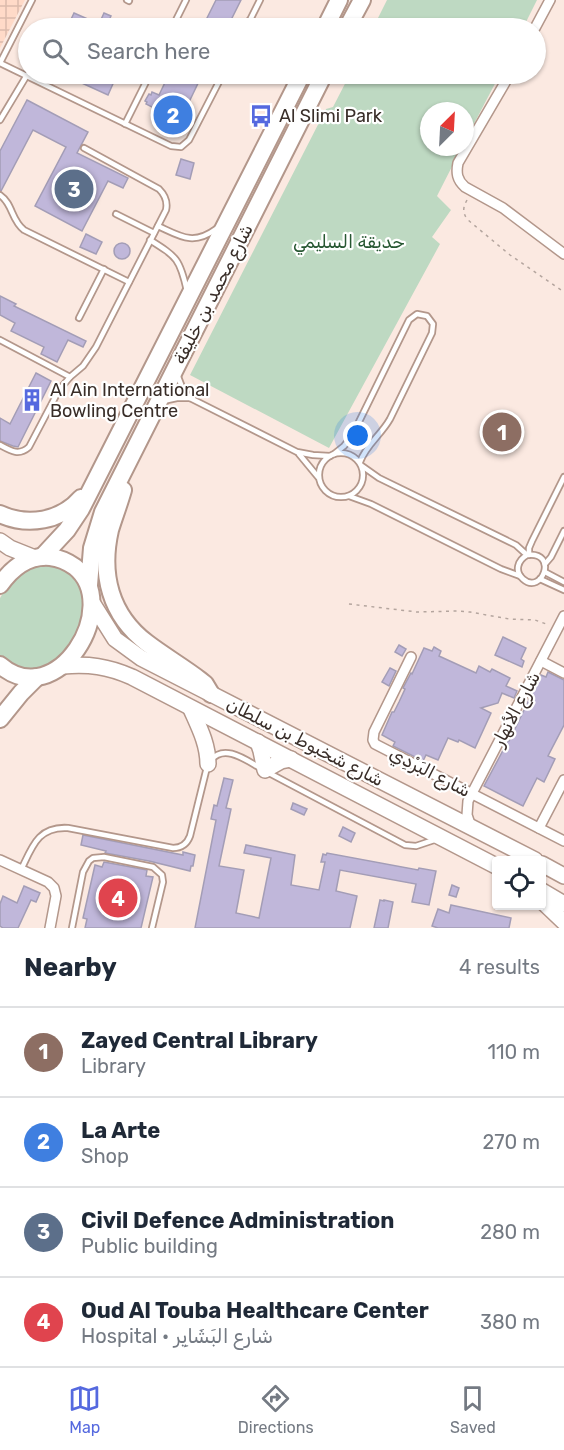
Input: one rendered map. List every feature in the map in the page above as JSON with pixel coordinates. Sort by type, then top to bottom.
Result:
[{"type":"highway","points":[[330,18],[339,0]]},
{"type":"highway","points":[[352,18],[362,0]]},
{"type":"highway","name":"شارع محمد بن خليفة","points":[[0,585],[17,566],[38,557],[67,530],[81,509],[297,84]]},
{"type":"highway","name":"شارع محمد بن خليفة","points":[[89,585],[92,548],[98,524],[319,84]]},
{"type":"highway","points":[[127,464],[124,485],[107,549],[106,575],[110,591],[117,609],[137,634],[205,684],[211,694]]},
{"type":"highway","points":[[0,514],[19,521],[53,517],[70,508],[95,481]]},
{"type":"highway","points":[[0,665],[22,677],[51,674],[63,666],[74,652],[89,621],[93,604],[89,585],[82,574],[73,565],[55,558],[38,557]]},
{"type":"highway","points":[[0,719],[37,677]]},
{"type":"main road","points":[[0,541],[10,548],[38,557]]},
{"type":"main road","name":"شارع شخبوط بن سلطان","points":[[93,604],[115,639],[141,658],[525,856]]},
{"type":"main road","name":"شارع شخبوط بن سلطان","points":[[63,666],[82,664],[118,670],[492,864]]},
{"type":"main road","points":[[191,709],[205,739],[208,764]]},
{"type":"main road","points":[[258,742],[265,770],[281,760],[291,759]]},
{"type":"main road","points":[[456,845],[477,849],[492,856]]},
{"type":"main road","points":[[546,866],[564,876]]},
{"type":"main road","points":[[546,883],[564,893]]},
{"type":"main road","points":[[546,893],[564,904]]},
{"type":"main road","points":[[546,905],[564,922]]},
{"type":"street","points":[[540,18],[550,0]]},
{"type":"street","points":[[504,84],[458,163],[460,182],[503,208],[564,254]]},
{"type":"street","name":"شارع الأنهار","points":[[470,797],[564,616]]},
{"type":"street","name":"شارع البَرْدِي","points":[[411,657],[374,732],[373,740],[379,746],[470,797],[564,841]]},
{"type":"street","points":[[541,661],[564,673]]},
{"type":"street","points":[[539,828],[564,780]]},
{"type":"street","points":[[445,815],[460,808],[470,797]]},
{"type":"street","points":[[470,797],[467,815],[471,828]]},
{"type":"street","points":[[0,860],[48,882],[54,888],[56,896],[50,928]]},
{"type":"lane","points":[[24,18],[33,0]]},
{"type":"lane","points":[[177,18],[186,0]]},
{"type":"lane","points":[[251,18],[260,0]]},
{"type":"lane","points":[[18,29],[0,63],[18,71]]},
{"type":"lane","points":[[0,120],[22,84]]},
{"type":"lane","points":[[45,84],[171,146],[178,147],[184,146],[189,140],[218,84]]},
{"type":"lane","points":[[126,124],[145,84]]},
{"type":"lane","points":[[0,446],[18,453],[29,447],[59,390],[83,366],[91,354],[167,205],[161,192],[84,148]]},
{"type":"lane","points":[[0,195],[9,203],[15,221],[21,227],[129,282]]},
{"type":"lane","points":[[116,214],[154,233]]},
{"type":"lane","points":[[158,226],[194,239],[208,235],[226,221]]},
{"type":"lane","points":[[150,240],[176,258],[182,268],[188,298]]},
{"type":"lane","points":[[79,318],[104,269]]},
{"type":"lane","points":[[297,452],[309,464],[321,485],[330,494],[343,497],[356,492],[363,480],[364,473],[361,464],[365,450],[390,419],[432,333],[433,324],[427,316],[417,314],[409,320],[352,436],[344,446],[321,465],[319,478]]},
{"type":"lane","points":[[0,340],[70,377]]},
{"type":"lane","points":[[176,368],[182,387],[190,398]]},
{"type":"lane","points":[[158,403],[177,398],[190,398],[297,452],[313,455],[348,454],[379,478],[516,545],[528,555]]},
{"type":"lane","points":[[528,555],[530,544],[564,477]]},
{"type":"lane","points":[[349,496],[371,504],[501,569],[520,576],[528,582],[540,579],[545,572],[540,557],[528,555],[520,560],[518,564],[520,576]]},
{"type":"lane","points":[[544,564],[551,557],[564,531]]},
{"type":"lane","points":[[545,572],[564,582]]},
{"type":"lane","points":[[540,579],[564,590]]},
{"type":"lane","points":[[21,870],[37,839],[50,829],[58,827],[173,848],[184,845],[190,836],[208,764],[215,755],[225,752],[265,770],[405,845],[416,846],[440,837]]},
{"type":"lane","points":[[72,928],[86,866],[93,858],[104,857],[153,867],[162,875],[163,882],[152,928]]},
{"type":"path","points":[[472,190],[463,210],[468,220],[510,255],[564,292]]},
{"type":"path","points":[[349,604],[428,613],[456,611],[509,619],[536,620],[557,629]]},
{"type":"shaded area","points":[[0,0],[25,0],[0,48]]},
{"type":"green space","points":[[387,0],[537,0],[528,18],[378,18]]},
{"type":"green space","name":"حديقة السليمي","points":[[345,84],[495,84],[474,124],[474,102],[420,102],[420,156],[457,156],[437,196],[451,210],[432,237],[440,244],[329,448],[190,375],[326,109],[333,107]]},
{"type":"green space","points":[[45,562],[70,571],[79,581],[86,603],[80,628],[73,643],[58,663],[27,673],[0,658],[0,598],[11,580],[21,570]]},
{"type":"building","points":[[216,0],[241,0],[232,18],[207,18]]},
{"type":"building","points":[[74,13],[85,18],[72,18]]},
{"type":"building","points":[[104,13],[111,16],[110,18],[102,18]]},
{"type":"building","points":[[84,84],[113,84],[108,95]]},
{"type":"building","points":[[164,84],[198,84],[175,131],[172,130],[169,136],[163,133],[166,126],[153,121],[158,110],[146,104],[145,101],[152,92],[159,95]]},
{"type":"building","points":[[27,100],[88,132],[77,153],[128,178],[123,188],[108,181],[82,231],[35,206],[66,147],[33,130],[0,191],[0,151]]},
{"type":"building","points":[[181,159],[194,163],[190,179],[176,175]]},
{"type":"building","points":[[86,234],[102,242],[96,254],[80,247]]},
{"type":"building","points":[[122,243],[128,245],[130,251],[128,257],[122,259],[116,257],[114,251],[116,245]]},
{"type":"building","points":[[0,296],[16,304],[14,306],[86,341],[83,347],[68,340],[57,362],[41,354],[44,347],[11,331],[15,323],[0,315]]},
{"type":"building","name":"Al Ain International Bowling Centre","points":[[36,373],[51,381],[18,447],[0,441],[0,418],[10,424]]},
{"type":"building","points":[[503,637],[526,648],[521,659],[524,661],[522,667],[495,655]]},
{"type":"building","points":[[399,645],[406,649],[402,656],[395,652]]},
{"type":"building","points":[[434,647],[441,651],[439,656],[476,673],[479,666],[490,672],[492,669],[510,678],[506,686],[517,691],[514,698],[502,693],[498,703],[481,708],[491,713],[475,748],[459,740],[458,742],[448,738],[438,760],[426,755],[423,761],[393,746],[395,742],[382,735],[424,648],[432,651]]},
{"type":"building","points":[[390,668],[396,671],[389,686],[382,682]]},
{"type":"building","points":[[548,672],[564,680],[564,725],[548,756],[555,759],[544,782],[537,778],[523,806],[484,786],[541,675],[546,677]]},
{"type":"building","points":[[224,778],[233,780],[226,808],[231,809],[219,866],[244,870],[236,913],[259,918],[271,858],[244,853],[246,845],[295,855],[291,885],[319,890],[325,862],[321,862],[323,854],[327,853],[418,870],[419,868],[436,871],[429,905],[412,902],[416,884],[340,870],[336,891],[357,896],[350,928],[195,928],[216,820],[211,819]]},
{"type":"building","points":[[293,803],[307,809],[304,815],[291,809]]},
{"type":"building","points":[[343,827],[355,833],[351,842],[339,836]]},
{"type":"building","points":[[83,835],[183,855],[183,852],[195,855],[193,866],[190,871],[105,853],[106,851],[81,845]]},
{"type":"building","points":[[104,862],[147,870],[146,876],[153,877],[141,928],[85,928],[87,919],[83,918],[95,865],[102,867]]},
{"type":"building","points":[[452,885],[459,888],[456,897],[449,895]]},
{"type":"building","points":[[24,886],[40,893],[36,902],[31,900],[18,928],[3,928],[0,926],[0,904],[3,896],[17,903]]},
{"type":"building","points":[[380,900],[393,902],[388,928],[374,928]]},
{"type":"building","points":[[451,905],[511,918],[509,928],[438,928],[432,926],[438,909],[449,913]]},
{"type":"place","name":"La Arte","points":[[173,115]]},
{"type":"place","name":"Al Slimi Park","points":[[261,116]]},
{"type":"place","name":"Civil Defence Administration","points":[[74,189]]},
{"type":"place","name":"Al Ain International Bowling Centre","points":[[32,400]]},
{"type":"place","name":"Zayed Central Library","points":[[502,432]]},
{"type":"place","name":"Oud Al Touba Healthcare Center","points":[[118,898]]}]
